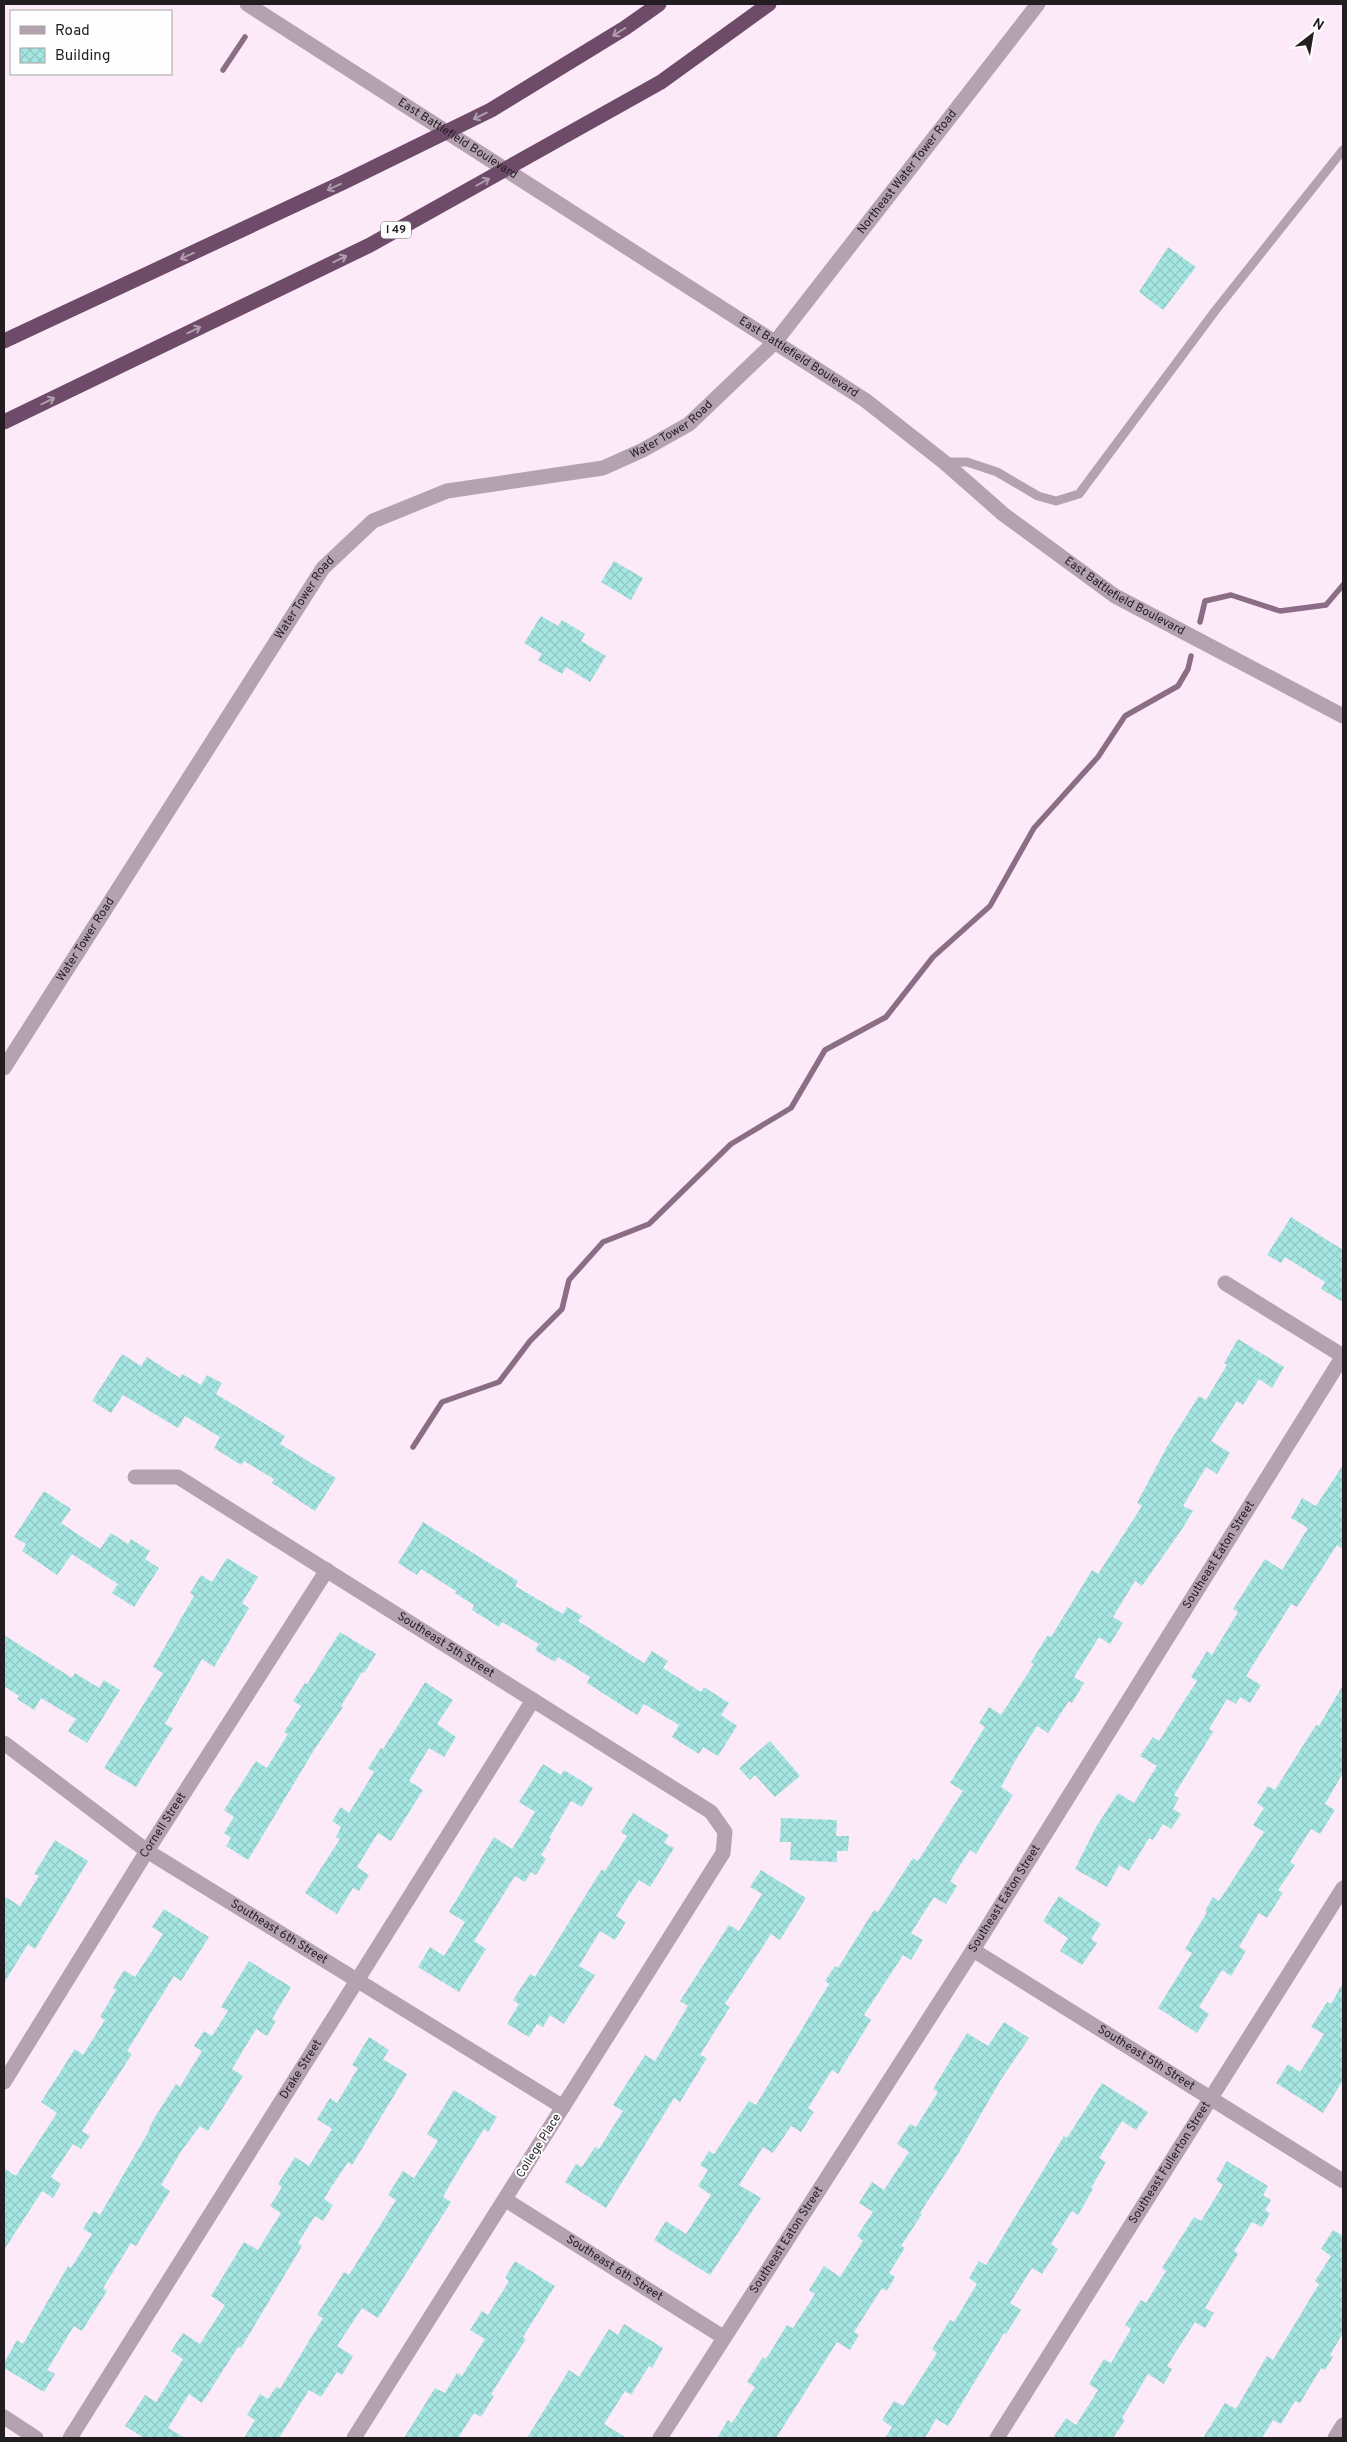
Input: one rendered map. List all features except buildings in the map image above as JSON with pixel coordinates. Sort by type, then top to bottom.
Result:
[{"type":"highway","points":[[4,341],[344,182],[492,110],[625,28],[659,4]]},
{"type":"highway","name":"I 49","points":[[4,422],[370,245],[661,82],[769,4]]},
{"type":"street","name":"East Battlefield Boulevard","points":[[247,4],[350,68],[865,400],[944,462],[1003,514],[1115,596],[1343,716]]},
{"type":"street","name":"Northeast Water Tower Road","points":[[776,341],[1038,4]]},
{"type":"street","name":"Water Tower Road","points":[[4,1068],[322,568],[373,521],[447,491],[603,468],[644,450],[689,424],[776,341]]},
{"type":"street","points":[[1225,1283],[1343,1356]]},
{"type":"street","name":"Southeast Eaton Street","points":[[660,2438],[723,2337],[974,1950],[1343,1356]]},
{"type":"street","name":"Southeast 5th Street","points":[[135,1477],[178,1477],[711,1812],[725,1832],[723,1853]]},
{"type":"street","name":"Cornell Street","points":[[4,2082],[147,1851],[327,1570]]},
{"type":"street","name":"Drake Street","points":[[70,2438],[533,1700]]},
{"type":"street","name":"Southeast 6th Street","points":[[4,1743],[147,1851],[563,2106]]},
{"type":"street","name":"College Place","points":[[354,2438],[506,2200],[563,2106],[723,1853]]},
{"type":"street","name":"Southeast Fullerton Street","points":[[997,2438],[1343,1888]]},
{"type":"street","name":"Southeast 5th Street","points":[[974,1950],[1343,2181]]},
{"type":"street","name":"Southeast 6th Street","points":[[506,2200],[723,2337]]},
{"type":"street","points":[[4,2417],[36,2438]]},
{"type":"street","points":[[1335,2438],[1343,2425]]},
{"type":"lane","points":[[944,462],[967,462],[997,472],[1038,496],[1056,501],[1079,494],[1215,311],[1343,150]]},
{"type":"waterway","points":[[223,70],[245,37]]},
{"type":"waterway","points":[[1200,622],[1205,601],[1231,595],[1280,611],[1326,605],[1343,585]]},
{"type":"waterway","points":[[413,1447],[442,1402],[499,1382],[530,1341],[562,1309],[569,1280],[603,1242],[649,1224],[731,1144],[791,1108],[825,1050],[886,1017],[933,957],[990,906],[1034,828],[1098,757],[1125,716],[1178,686],[1188,669],[1191,656]]}]
